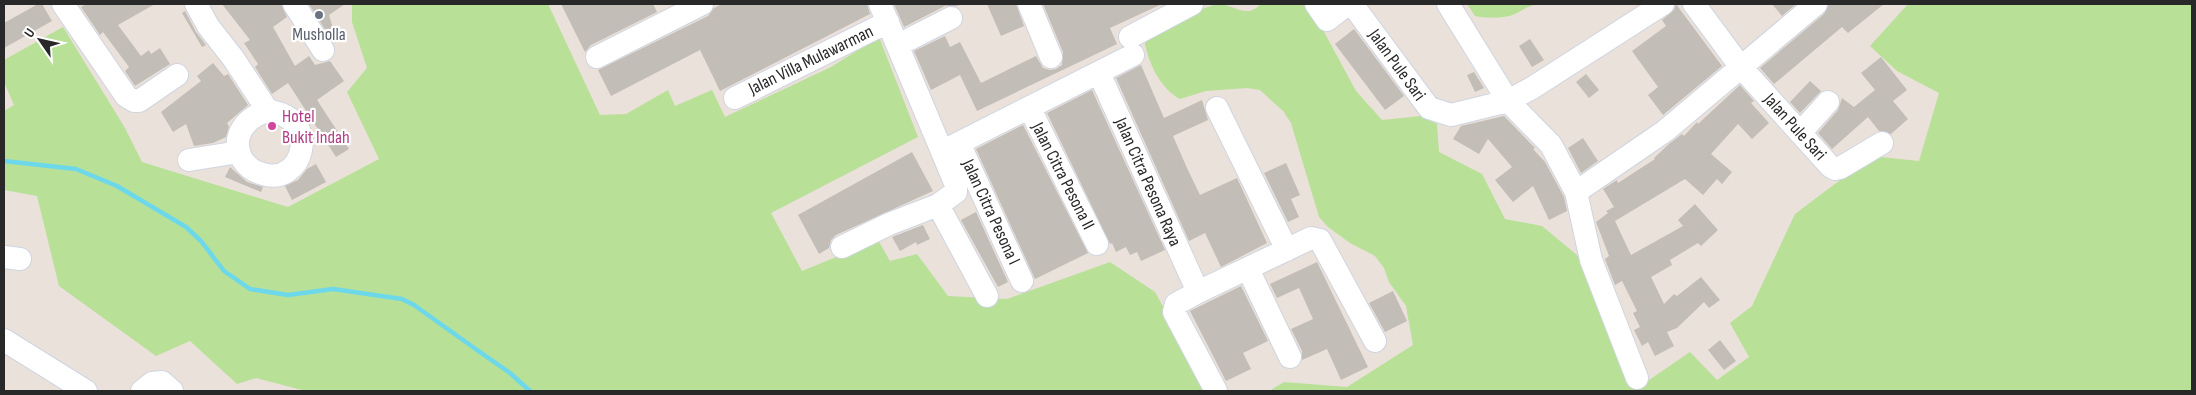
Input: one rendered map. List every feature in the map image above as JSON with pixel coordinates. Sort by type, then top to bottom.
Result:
[{"type":"street","points":[[63,4],[126,96],[134,101],[139,101],[177,74]]},
{"type":"street","points":[[196,4],[208,26],[233,58],[268,111]]},
{"type":"street","points":[[294,4],[323,50]]},
{"type":"street","points":[[597,57],[664,12],[702,4]]},
{"type":"street","points":[[1029,4],[1052,57]]},
{"type":"street","points":[[842,247],[890,224],[938,205],[956,192],[951,147],[1099,73],[1131,46],[1165,10],[1192,4]]},
{"type":"street","points":[[1316,4],[1327,20],[1348,4]]},
{"type":"street","name":"Jalan Pule Sari","points":[[1352,4],[1429,108],[1451,115],[1508,101],[1532,88],[1663,4]]},
{"type":"street","points":[[1448,4],[1508,101],[1551,145],[1576,192],[1590,260],[1637,378]]},
{"type":"street","name":"Jalan Pule Sari","points":[[1694,4],[1709,28],[1740,66],[1830,166],[1835,169],[1882,143]]},
{"type":"street","points":[[1576,192],[1665,130],[1816,4]]},
{"type":"street","name":"Jalan Villa Mulawarman","points":[[735,98],[884,13],[898,45],[951,147]]},
{"type":"street","points":[[898,45],[952,18]]},
{"type":"street","name":"Jalan Citra Pesona Raya","points":[[1099,73],[1198,292]]},
{"type":"street","points":[[1800,133],[1828,102]]},
{"type":"street","points":[[1217,108],[1287,250]]},
{"type":"street","name":"Jalan Citra Pesona II","points":[[1030,109],[1098,244]]},
{"type":"street","points":[[268,111],[281,112],[293,119],[300,130],[303,143],[300,156],[296,162],[281,174],[268,176],[255,172],[245,164],[239,152],[238,138],[244,124],[254,115],[268,111]]},
{"type":"street","name":"Jalan Citra Pesona I","points":[[951,147],[1022,281]]},
{"type":"street","points":[[189,160],[239,152]]},
{"type":"street","points":[[938,205],[987,296]]},
{"type":"street","points":[[1216,391],[1174,312],[1176,304],[1311,238],[1320,240],[1375,341]]},
{"type":"street","points":[[1248,269],[1290,356]]},
{"type":"street","points":[[4,340],[86,391]]},
{"type":"street","points":[[142,391],[152,384],[162,382],[172,391]]},
{"type":"green space","points":[[352,4],[548,4],[600,115],[626,114],[668,90],[675,106],[712,90],[725,117],[831,67],[879,37],[918,137],[771,213],[802,271],[878,240],[890,261],[917,254],[948,296],[1007,299],[1110,262],[1155,292],[1210,391],[306,391],[256,378],[237,384],[190,341],[156,356],[59,286],[37,196],[4,190],[4,111],[14,105],[4,82],[4,60],[63,27],[125,128],[142,162],[288,207],[379,159],[347,92],[367,68],[352,22]]},
{"type":"green space","points":[[1217,4],[1250,11],[1261,4],[1309,4],[1356,91],[1382,120],[1421,116],[1437,124],[1439,152],[1482,174],[1505,219],[1542,226],[1583,260],[1636,389],[1690,352],[1717,380],[1749,357],[1730,323],[1752,306],[1795,214],[1872,156],[1919,161],[1939,93],[1897,71],[1870,46],[1908,4],[2192,4],[2192,391],[1269,391],[1284,382],[1347,387],[1413,345],[1406,306],[1389,282],[1384,268],[1375,256],[1350,243],[1328,227],[1319,217],[1291,123],[1283,111],[1260,90],[1247,88],[1206,91],[1180,99],[1167,89],[1157,75],[1149,60],[1145,44],[1148,37],[1199,10]]},
{"type":"green space","points":[[1467,4],[1541,4],[1530,6],[1511,16],[1495,18],[1475,16]]},
{"type":"building","points":[[38,4],[42,4],[52,21],[4,48],[4,23]]},
{"type":"building","points":[[86,4],[155,4],[118,25],[141,56],[149,50],[151,54],[160,48],[170,64],[135,86],[125,71],[129,67],[103,32],[100,35],[81,7]]},
{"type":"building","points":[[222,4],[281,4],[287,17],[273,27],[295,66],[309,56],[315,65],[330,61],[344,81],[317,100],[349,149],[336,157],[288,83],[272,94],[255,67],[258,64],[244,43],[250,40]]},
{"type":"building","name":"Musholla","points":[[309,4],[345,4],[329,15],[333,28],[326,31]]},
{"type":"building","points":[[561,4],[653,4],[657,12],[591,45],[585,52]]},
{"type":"building","points":[[722,4],[867,4],[870,14],[720,91],[700,50],[611,96],[598,70],[708,16],[714,8]]},
{"type":"building","points":[[894,4],[962,4],[945,6],[904,27]]},
{"type":"building","points":[[987,4],[1016,4],[1024,26],[1001,36]]},
{"type":"building","points":[[1043,4],[1162,4],[1110,28],[1117,44],[977,111],[960,75],[931,90],[914,51],[945,36],[950,47],[960,42],[981,83],[1036,56],[1043,68],[1050,70],[1062,65],[1063,52]]},
{"type":"building","points":[[1676,4],[1722,66],[1663,115],[1648,95],[1658,87],[1632,51],[1666,26],[1662,20],[1674,10]]},
{"type":"building","points":[[1772,4],[1796,4],[1782,16]]},
{"type":"building","points":[[1829,4],[1884,4],[1848,33],[1842,27],[1774,84],[1760,68],[1824,14]]},
{"type":"building","points":[[185,11],[196,32],[206,45],[202,47],[182,13]]},
{"type":"building","points":[[1354,29],[1404,96],[1385,110],[1335,44]]},
{"type":"building","points":[[1530,39],[1544,60],[1532,67],[1519,46]]},
{"type":"building","points":[[1881,57],[1907,90],[1893,101],[1908,119],[1891,134],[1879,131],[1868,117],[1832,149],[1818,133],[1838,110],[1842,98],[1854,107],[1875,90],[1861,73]]},
{"type":"building","points":[[213,63],[224,76],[228,74],[248,105],[227,123],[229,127],[226,137],[213,143],[194,146],[186,124],[173,132],[161,112],[201,81],[197,76]]},
{"type":"building","points":[[1141,65],[1164,118],[1202,100],[1208,120],[1173,136],[1187,168],[1200,195],[1237,178],[1267,243],[1221,267],[1205,233],[1189,241],[1116,78]]},
{"type":"building","points":[[1474,72],[1484,88],[1475,92],[1467,75]]},
{"type":"building","points":[[1586,74],[1599,90],[1589,98],[1576,82]]},
{"type":"building","points":[[1810,81],[1821,91],[1800,113],[1790,102]]},
{"type":"building","points":[[1740,85],[1754,101],[1751,103],[1769,123],[1752,139],[1738,124],[1711,154],[1732,172],[1722,184],[1717,179],[1703,195],[1685,179],[1615,221],[1631,255],[1683,226],[1678,220],[1695,204],[1718,230],[1701,246],[1698,243],[1670,260],[1672,265],[1651,277],[1664,304],[1674,294],[1677,296],[1701,277],[1720,300],[1709,308],[1704,302],[1677,328],[1667,332],[1674,346],[1655,356],[1648,342],[1642,346],[1634,330],[1640,327],[1633,313],[1637,311],[1622,281],[1615,285],[1605,259],[1609,256],[1596,222],[1608,213],[1606,211],[1614,207],[1603,189],[1617,180],[1618,183],[1655,159],[1669,144],[1682,134],[1684,136],[1697,122],[1698,124]]},
{"type":"building","points":[[1092,90],[1165,250],[1141,261],[1137,252],[1130,255],[1126,247],[1116,252],[1112,243],[1110,244],[1047,113]]},
{"type":"building","points":[[1504,116],[1535,148],[1533,149],[1545,162],[1564,197],[1567,211],[1549,220],[1533,186],[1513,202],[1495,180],[1512,167],[1488,139],[1479,154],[1453,139],[1461,126]]},
{"type":"building","points":[[1023,125],[1088,253],[1035,279],[976,149]]},
{"type":"building","points":[[1583,138],[1598,161],[1581,173],[1568,148]]},
{"type":"building","points":[[912,152],[933,191],[836,235],[831,240],[829,248],[819,254],[798,215]]},
{"type":"building","points":[[1286,163],[1300,195],[1291,199],[1299,217],[1288,222],[1264,173]]},
{"type":"building","points":[[316,164],[326,182],[292,200],[285,186],[298,180],[307,169]]},
{"type":"building","points":[[230,167],[247,182],[263,187],[261,192],[225,177]]},
{"type":"building","points":[[976,212],[1008,282],[998,287],[961,220]]},
{"type":"building","points":[[923,225],[930,239],[917,245],[916,242],[900,251],[892,237]]},
{"type":"building","points":[[1317,262],[1368,367],[1341,380],[1327,349],[1302,360],[1302,351],[1291,329],[1313,319],[1299,288],[1277,298],[1270,284]]},
{"type":"building","points":[[1241,286],[1268,341],[1243,353],[1251,369],[1226,381],[1190,311]]},
{"type":"building","points":[[1393,291],[1407,321],[1385,332],[1369,303]]},
{"type":"building","points":[[1720,340],[1736,361],[1724,370],[1708,350]]},
{"type":"waterway","points":[[4,161],[76,169],[117,186],[186,227],[201,241],[224,271],[250,289],[288,295],[333,289],[402,299],[414,305],[510,373],[530,391]]},
{"type":"place","name":"Musholla","points":[[319,15]]},
{"type":"place","name":"Hotel Bukit Indah","points":[[272,126]]}]
